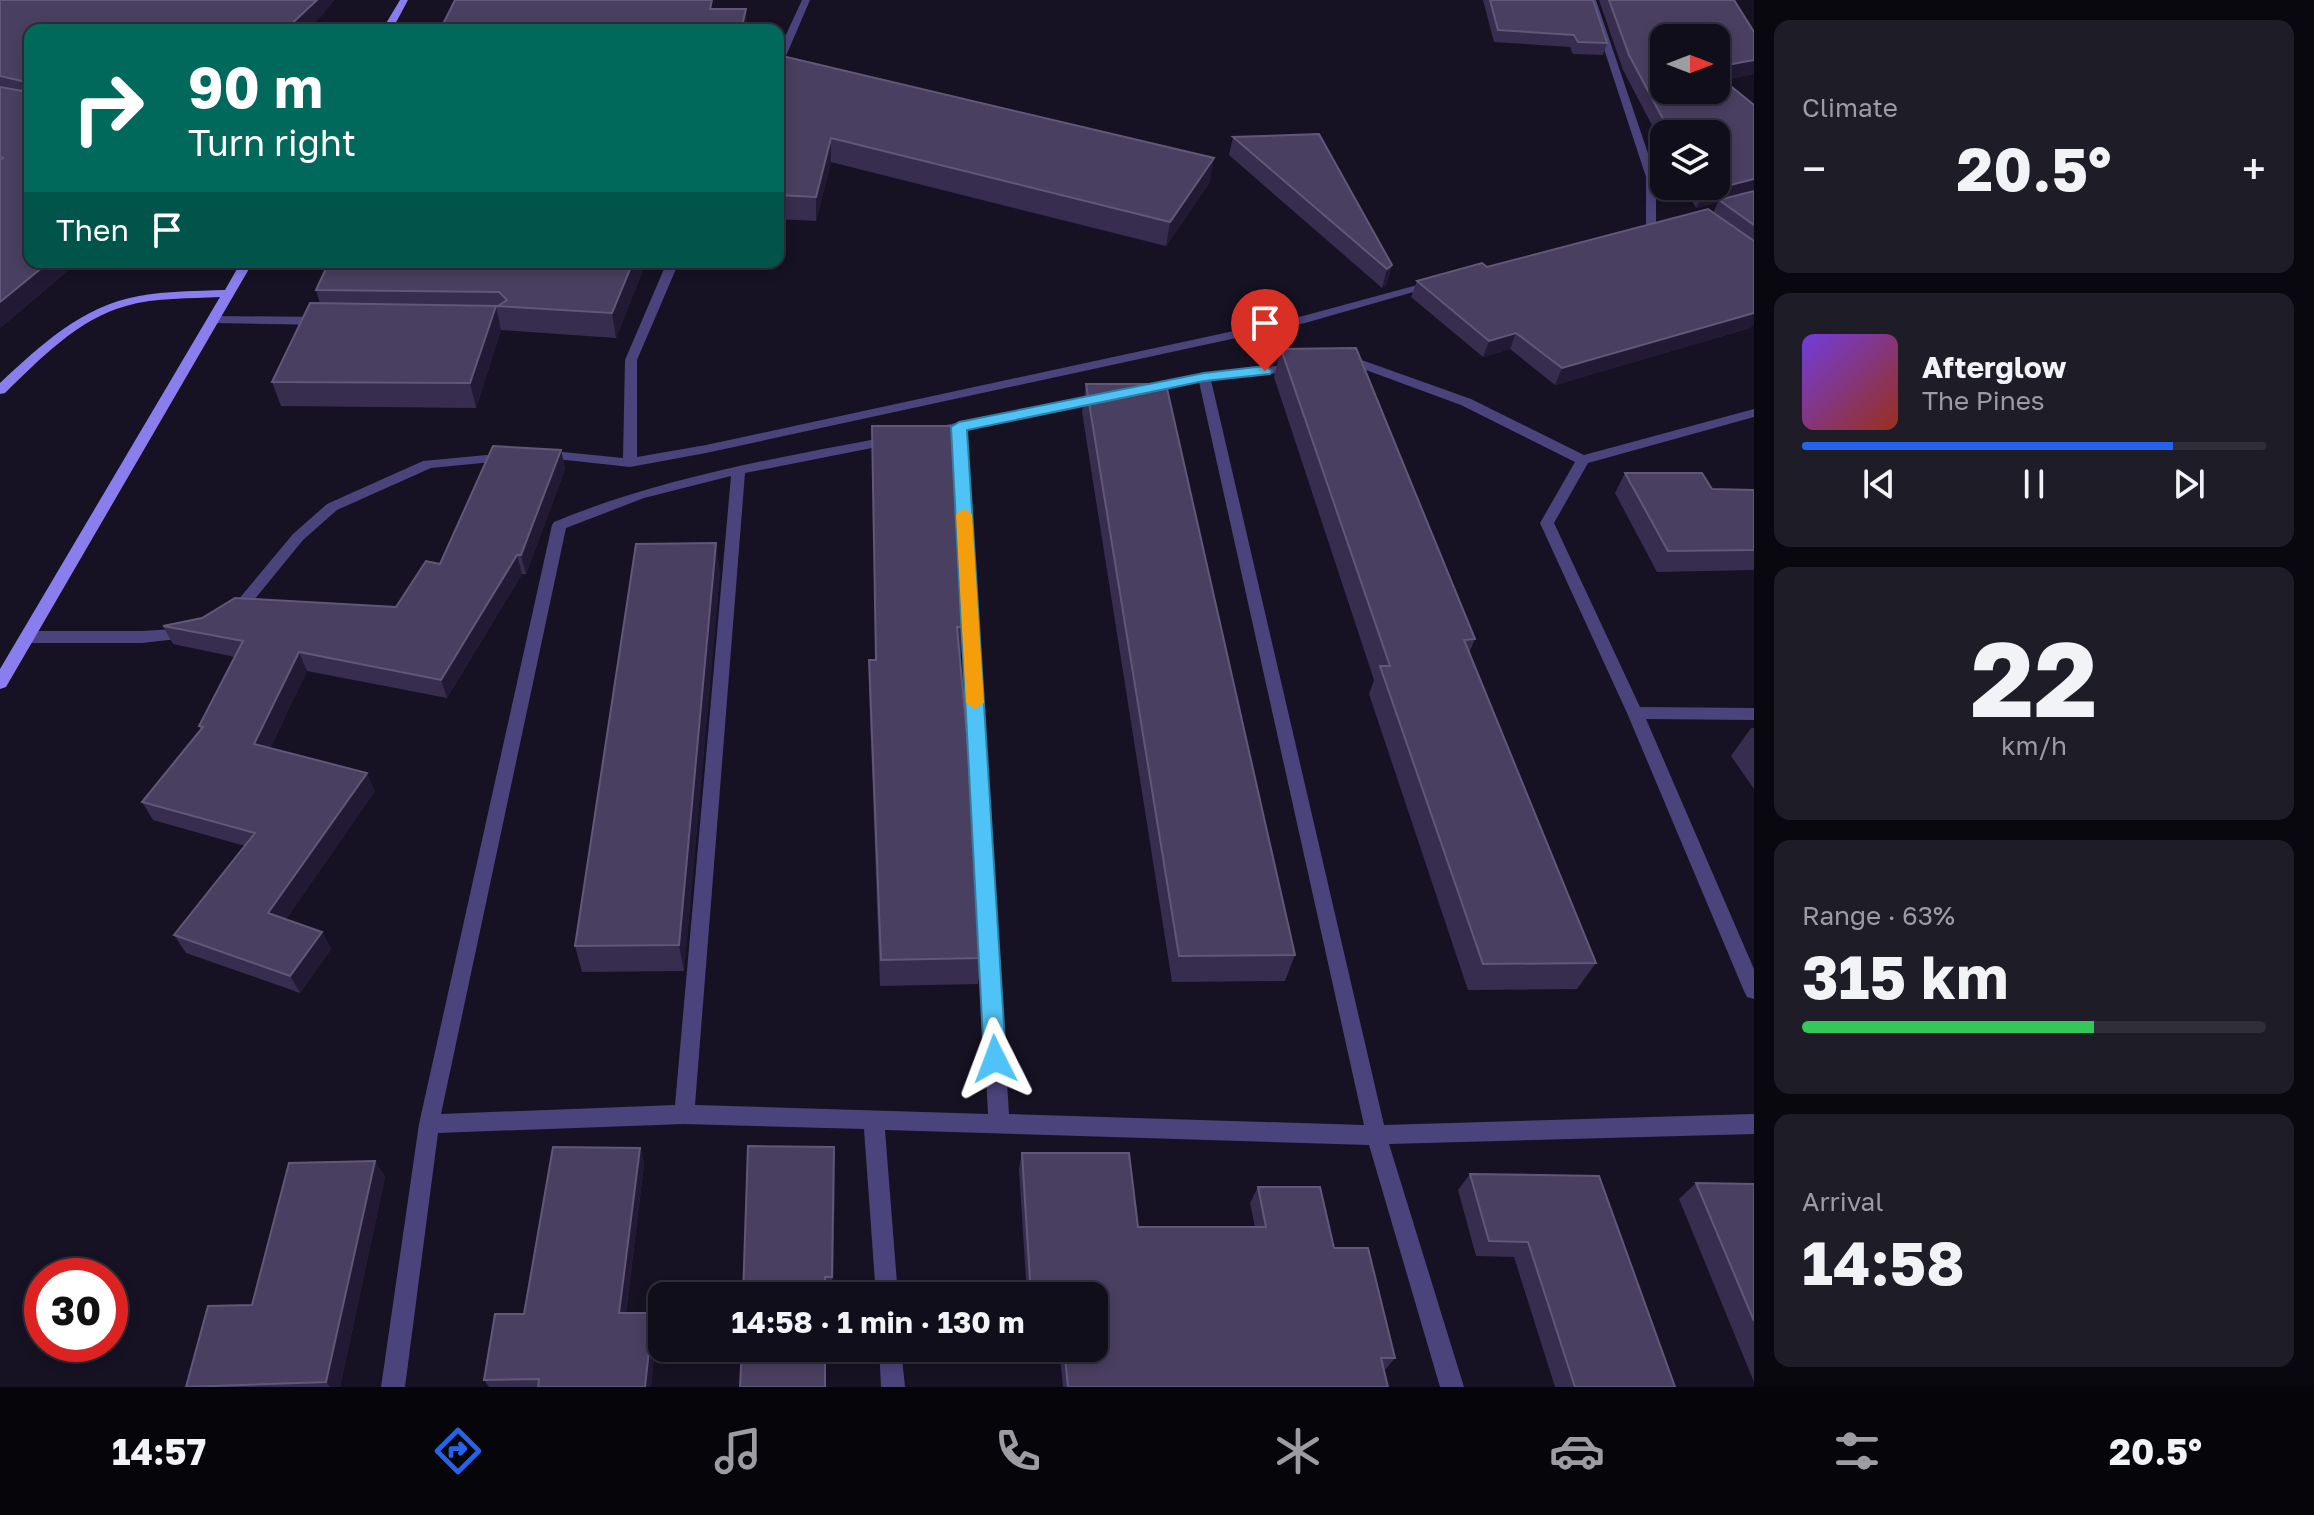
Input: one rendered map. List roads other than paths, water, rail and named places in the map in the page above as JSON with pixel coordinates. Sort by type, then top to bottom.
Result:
[{"type":"street","points":[[390,24],[404,0]]},
{"type":"street","points":[[784,50],[806,0]]},
{"type":"street","points":[[1592,0],[1651,177],[1652,224]]},
{"type":"street","points":[[1637,228],[1667,221]]},
{"type":"street","points":[[0,683],[243,268]]},
{"type":"street","points":[[630,463],[631,360],[670,268]]},
{"type":"street","points":[[534,455],[549,453],[630,463],[1305,319],[1441,282]]},
{"type":"street","points":[[0,390],[63,334],[111,306],[137,300],[228,293]]},
{"type":"street","points":[[213,320],[335,321]]},
{"type":"street","points":[[393,1387],[429,1124],[559,525],[601,506],[738,471],[1204,377],[1356,362],[1466,402],[1583,460],[1754,413]]},
{"type":"street","points":[[1204,377],[1376,1135],[1452,1387]]},
{"type":"street","points":[[959,427],[999,1122]]},
{"type":"street","points":[[228,619],[249,600],[298,537],[332,507],[428,464],[519,456]]},
{"type":"street","points":[[1583,460],[1547,523],[1635,713],[1754,991]]},
{"type":"street","points":[[684,1114],[738,471]]},
{"type":"street","points":[[28,637],[142,637],[205,630]]},
{"type":"street","points":[[1635,713],[1754,714]]},
{"type":"street","points":[[429,1124],[684,1114],[1376,1135],[1754,1124]]},
{"type":"street","points":[[874,1120],[886,1282]]},
{"type":"street","points":[[891,1362],[893,1387]]}]
